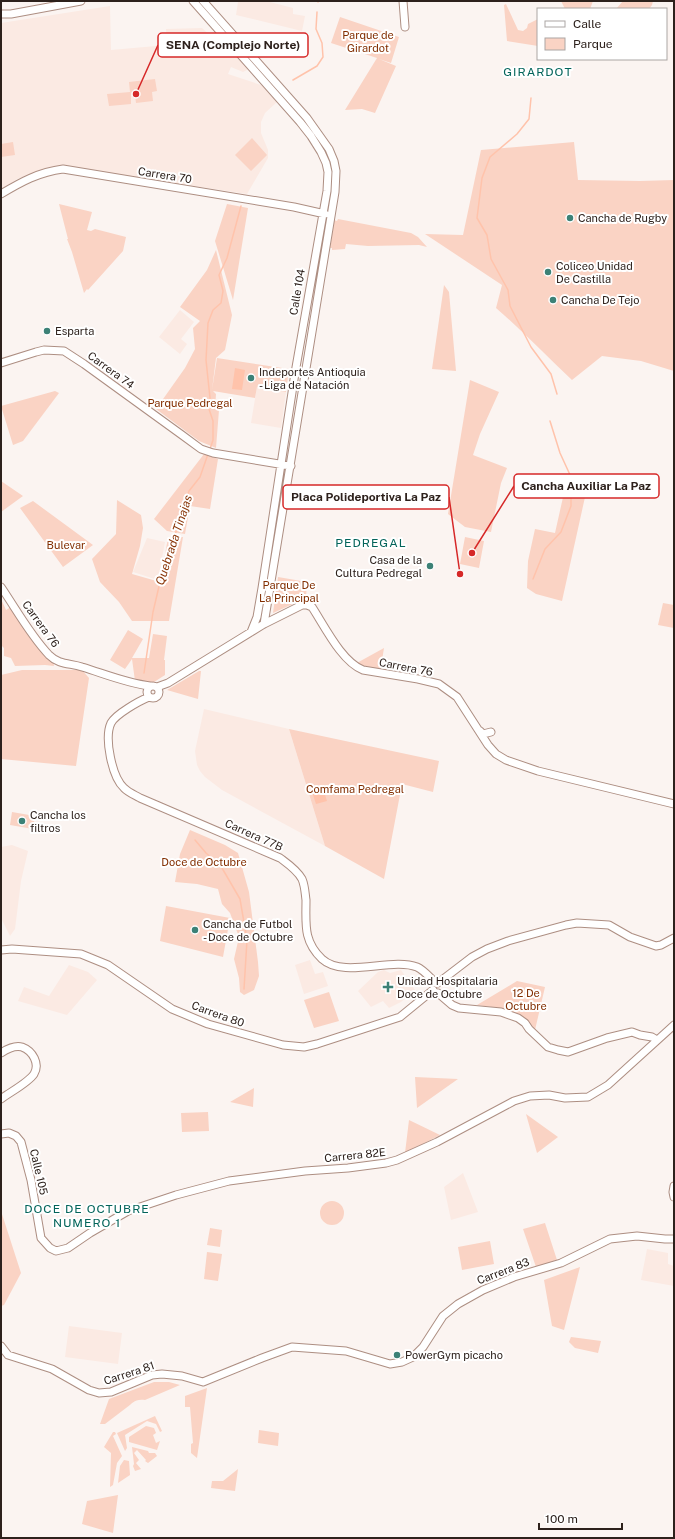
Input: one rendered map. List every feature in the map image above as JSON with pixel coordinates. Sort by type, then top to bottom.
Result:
[{"type":"street","points":[[1,14],[11,14],[81,1]]},
{"type":"street","name":"Calle 104","points":[[193,1],[300,122],[321,152],[326,163],[328,176],[258,610],[250,632]]},
{"type":"street","name":"Calle 104","points":[[203,1],[301,111],[329,149],[336,171],[335,192],[264,624]]},
{"type":"street","points":[[403,1],[405,27]]},
{"type":"street","name":"Carrera 70","points":[[1,194],[31,177],[46,171],[63,169],[331,215]]},
{"type":"street","name":"Carrera 74","points":[[1,363],[44,350],[64,351],[201,449],[213,453],[291,466]]},
{"type":"street","name":"Carrera 76","points":[[1,587],[35,638],[50,656],[65,665],[80,666],[119,680],[140,685],[150,692],[168,683],[264,624],[302,605],[308,605],[312,608],[344,655],[353,665],[364,670],[439,684],[457,697],[496,754],[514,764],[614,789],[632,795],[674,804]]},
{"type":"street","name":"Carrera 77B","points":[[150,692],[117,716],[111,723],[108,735],[109,749],[119,782],[124,788],[140,798],[280,858],[294,869],[301,878],[305,889],[306,931],[309,943],[322,960],[331,965],[342,967],[404,965],[418,968],[427,975],[436,988]]},
{"type":"street","points":[[480,731],[483,734],[492,732]]},
{"type":"street","points":[[656,1040],[652,1036],[640,1035],[632,1032],[607,1038],[568,1052],[558,1050],[548,1047],[518,1018],[501,1012],[459,1008],[446,1000],[436,988],[472,957],[536,932],[577,922],[609,925],[630,937],[656,946],[674,938]]},
{"type":"street","name":"Carrera 80","points":[[1,950],[12,949],[81,954],[108,965],[172,1009],[208,1024],[283,1046],[304,1047],[317,1044],[400,1017],[436,988]]},
{"type":"street","name":"Carrera 82E","points":[[42,1238],[50,1248],[56,1251],[68,1248],[90,1233],[128,1212],[176,1195],[229,1182],[305,1171],[370,1166],[397,1160],[437,1142],[514,1101],[530,1096],[549,1095],[565,1098],[580,1098],[595,1094],[674,1025]]},
{"type":"street","points":[[1,1053],[7,1049],[22,1047],[29,1051],[35,1059],[37,1066],[30,1079],[1,1099]]},
{"type":"street","name":"Calle 105","points":[[1,1134],[9,1133],[16,1136],[21,1142],[31,1180],[42,1238]]},
{"type":"street","points":[[674,1186],[674,1197]]},
{"type":"street","name":"Carrera 83","points":[[204,1382],[262,1358],[292,1348],[346,1351],[390,1364],[402,1362],[413,1357],[423,1347],[442,1316],[458,1304],[483,1290],[510,1279],[560,1263],[610,1238],[637,1236],[674,1239]]},
{"type":"street","name":"Carrera 81","points":[[1,1346],[8,1355],[52,1369],[89,1390],[99,1393],[111,1392],[156,1374],[171,1374],[204,1382]]},
{"type":"shaded area","points":[[236,1],[266,1],[293,8],[293,14],[305,16],[302,31],[236,15],[238,2]]},
{"type":"shaded area","points":[[110,6],[111,50],[167,45],[166,29],[202,28],[213,38],[229,45],[248,68],[243,72],[231,67],[228,74],[264,86],[277,102],[265,113],[261,122],[261,133],[268,150],[268,158],[247,194],[61,166],[39,171],[17,179],[1,190],[1,23]]},
{"type":"shaded area","points":[[180,310],[194,322],[181,339],[187,344],[180,354],[159,337]]},
{"type":"shaded area","points":[[235,368],[245,370],[242,390],[232,389]]},
{"type":"shaded area","points":[[257,387],[286,392],[281,428],[251,423]]},
{"type":"shaded area","points":[[147,538],[165,542],[158,580],[133,572]]},
{"type":"shaded area","points":[[204,709],[289,729],[325,846],[222,790],[205,777],[197,765],[195,751]]},
{"type":"shaded area","points":[[322,785],[327,801],[316,804],[311,789]]},
{"type":"shaded area","points":[[12,845],[28,851],[21,881],[15,929],[10,936],[1,918],[1,847]]},
{"type":"shaded area","points":[[310,960],[315,974],[323,972],[328,986],[304,994],[295,965]]},
{"type":"shaded area","points":[[69,965],[88,972],[97,980],[67,1015],[18,1001],[24,987],[49,996]]},
{"type":"shaded area","name":"Unidad Hospitalaria Doce de Octubre","points":[[384,970],[390,973],[401,970],[415,990],[401,1002],[389,1008],[383,1001],[371,1007],[358,991],[378,972]]},
{"type":"shaded area","points":[[463,1173],[478,1212],[451,1220],[444,1187]]},
{"type":"shaded area","points":[[647,1249],[668,1253],[668,1264],[674,1266],[674,1286],[641,1280]]},
{"type":"shaded area","points":[[69,1326],[122,1333],[118,1364],[65,1357]]},
{"type":"green space","points":[[561,1],[593,1],[590,8],[564,8]]},
{"type":"green space","points":[[623,1],[653,1],[650,8],[617,8]]},
{"type":"green space","points":[[506,4],[518,30],[523,31],[527,28],[528,24],[537,20],[537,46],[507,41],[504,5]]},
{"type":"green space","name":"Parque de Girardot","points":[[340,17],[399,37],[391,63],[379,59],[396,66],[375,113],[362,109],[345,110],[377,58],[331,43]]},
{"type":"green space","points":[[155,79],[157,91],[152,92],[153,101],[136,103],[135,95],[131,95],[131,104],[109,106],[107,94],[130,92],[129,82]]},
{"type":"green space","points":[[252,138],[267,155],[251,171],[235,155]]},
{"type":"green space","points":[[13,142],[15,155],[1,157],[1,144]]},
{"type":"green space","points":[[574,142],[578,180],[674,180],[674,371],[641,361],[602,356],[572,380],[496,308],[502,285],[425,234],[463,235],[481,150]]},
{"type":"green space","points":[[59,204],[92,212],[87,230],[91,231],[95,229],[126,237],[123,251],[84,293],[67,239]]},
{"type":"green space","points":[[227,204],[248,208],[233,300],[215,241]]},
{"type":"green space","points":[[338,219],[411,233],[418,237],[427,247],[419,245],[368,246],[346,244],[345,249],[332,250],[332,248],[330,248],[334,220],[337,221]]},
{"type":"green space","name":"Parque Pedregal","points":[[216,250],[232,315],[225,350],[216,358],[212,390],[217,358],[289,369],[286,392],[257,387],[255,398],[213,391],[216,394],[215,409],[219,410],[216,448],[199,441],[156,409],[185,368],[195,349],[193,328],[200,321],[180,307],[207,270]]},
{"type":"green space","points":[[444,285],[449,292],[456,371],[432,369]]},
{"type":"green space","points":[[470,380],[499,392],[480,434],[473,455],[507,468],[501,483],[491,532],[465,527],[448,514]]},
{"type":"green space","points":[[55,391],[59,393],[23,441],[13,445],[1,406]]},
{"type":"green space","points":[[204,454],[218,459],[210,509],[190,506],[185,534],[167,531],[154,519]]},
{"type":"green space","points":[[568,475],[589,479],[562,601],[536,594],[527,588],[528,561],[535,529],[555,533]]},
{"type":"green space","points":[[1,481],[23,496],[1,512]]},
{"type":"green space","points":[[117,500],[141,515],[143,528],[140,546],[132,574],[160,582],[168,538],[183,537],[169,621],[132,621],[119,602],[100,582],[92,559],[116,534]]},
{"type":"green space","name":"Bulevar","points":[[33,501],[93,545],[63,567],[20,508]]},
{"type":"green space","points":[[465,537],[484,541],[479,568],[460,564]]},
{"type":"green space","name":"Parque De La Principal","points":[[278,577],[307,582],[306,598],[273,613]]},
{"type":"green space","points":[[1,599],[6,610],[11,607],[53,659],[54,666],[15,666],[11,658],[4,656],[4,648],[1,645]]},
{"type":"green space","points":[[663,603],[674,605],[674,628],[658,625]]},
{"type":"green space","points":[[128,630],[143,639],[132,658],[149,658],[153,634],[167,636],[164,660],[165,675],[151,684],[135,681],[132,659],[125,669],[110,660]]},
{"type":"green space","points":[[384,648],[380,673],[355,664]]},
{"type":"green space","points":[[22,670],[82,670],[89,678],[76,766],[1,759],[1,675]]},
{"type":"green space","points":[[201,671],[198,699],[167,690]]},
{"type":"green space","name":"Comfama Pedregal","points":[[289,729],[439,761],[433,792],[402,784],[384,879],[325,846]]},
{"type":"green space","name":"Cancha los filtros","points":[[12,812],[35,816],[33,829],[10,825]]},
{"type":"green space","name":"Doce de Octubre","points":[[190,830],[225,845],[238,853],[249,892],[259,976],[254,990],[244,995],[240,992],[239,978],[234,959],[239,937],[230,913],[222,904],[218,889],[197,884],[175,882],[180,854]]},
{"type":"green space","name":"Cancha de Futbol - Doce de Octubre","points":[[166,906],[230,918],[223,957],[160,941]]},
{"type":"green space","name":"12 De Octubre","points":[[517,981],[545,987],[535,1030],[516,1013],[477,1005]]},
{"type":"green space","points":[[329,992],[339,1021],[314,1028],[304,1000]]},
{"type":"green space","points":[[415,1077],[458,1079],[417,1108]]},
{"type":"green space","points":[[254,1088],[253,1107],[230,1102]]},
{"type":"green space","points":[[208,1112],[209,1131],[182,1132],[181,1113]]},
{"type":"green space","points":[[526,1114],[558,1137],[537,1153]]},
{"type":"green space","points":[[409,1120],[440,1135],[405,1153]]},
{"type":"green space","points":[[332,1201],[341,1204],[344,1213],[341,1222],[332,1225],[323,1222],[320,1213],[323,1204]]},
{"type":"green space","points":[[1,1211],[21,1273],[4,1305],[1,1306]]},
{"type":"green space","points":[[545,1223],[557,1260],[536,1267],[523,1229]]},
{"type":"green space","points":[[210,1228],[222,1230],[220,1247],[207,1245]]},
{"type":"green space","points":[[490,1241],[494,1264],[462,1270],[458,1247]]},
{"type":"green space","points":[[207,1252],[222,1254],[218,1281],[204,1279]]},
{"type":"green space","points":[[580,1267],[564,1330],[552,1326],[544,1280]]},
{"type":"green space","points":[[571,1337],[601,1341],[598,1353],[575,1348],[569,1342]]},
{"type":"green space","points":[[154,1382],[169,1382],[180,1385],[145,1400],[136,1401],[105,1424],[100,1424],[109,1399]]},
{"type":"green space","points":[[207,1388],[197,1458],[191,1453],[191,1444],[193,1443],[190,1407],[185,1407],[185,1396]]},
{"type":"green space","points":[[155,1416],[162,1431],[160,1432],[156,1424],[147,1421],[125,1435],[127,1448],[125,1451],[117,1433]]},
{"type":"green space","points":[[146,1426],[154,1428],[156,1433],[153,1435],[156,1443],[160,1441],[157,1450],[129,1442],[129,1437]]},
{"type":"green space","points":[[259,1430],[279,1433],[278,1446],[258,1443]]},
{"type":"green space","points":[[113,1432],[116,1434],[113,1436],[122,1456],[117,1463],[113,1485],[110,1487],[111,1453],[104,1447]]},
{"type":"green space","points":[[132,1447],[148,1451],[149,1453],[155,1453],[157,1456],[148,1463],[137,1450],[134,1453],[139,1460],[136,1463],[141,1469],[135,1471],[133,1466]]},
{"type":"green space","points":[[124,1460],[129,1461],[130,1475],[118,1483],[120,1466]]},
{"type":"green space","points":[[238,1469],[235,1491],[211,1488],[212,1481],[223,1481]]},
{"type":"green space","points":[[118,1495],[113,1533],[82,1524],[87,1501]]},
{"type":"waterway","name":"Quebrada Tinajas","points":[[293,80],[317,66],[323,57],[322,43],[316,29],[317,12]]},
{"type":"waterway","points":[[531,98],[529,119],[517,134],[490,157],[482,178],[477,218],[487,235],[491,259],[508,290],[510,306],[531,347],[551,374],[557,394]]},
{"type":"waterway","name":"Quebrada Tinajas","points":[[210,449],[213,440],[213,421],[209,409],[210,398],[206,360],[208,323],[213,310],[221,303],[223,291],[219,275],[227,258],[241,206]]},
{"type":"waterway","points":[[533,579],[545,549],[561,532],[571,506],[571,477],[560,453],[550,421]]},
{"type":"waterway","name":"Quebrada Tinajas","points":[[144,673],[153,612],[160,582],[189,491],[200,477],[208,454]]},
{"type":"waterway","name":"Quebrada Tinajas","points":[[195,840],[222,868],[240,899],[247,940],[244,989]]},
{"type":"place","name":"SENA (Complejo Norte)","points":[[136,94]]},
{"type":"place","name":"Cancha de Rugby","points":[[570,218]]},
{"type":"place","name":"Coliceo Unidad De Castilla","points":[[548,272]]},
{"type":"place","name":"Cancha De Tejo","points":[[553,300]]},
{"type":"place","name":"Esparta","points":[[47,331]]},
{"type":"place","name":"Indeportes Antioquia - Liga de Natación","points":[[251,378]]},
{"type":"place","name":"Cancha Auxiliar La Paz","points":[[472,553]]},
{"type":"place","name":"Casa de la Cultura Pedregal","points":[[430,566]]},
{"type":"place","name":"Placa Polideportiva La Paz","points":[[460,574]]},
{"type":"place","name":"Cancha los filtros","points":[[22,821]]},
{"type":"place","name":"Cancha de Futbol - Doce de Octubre","points":[[195,930]]},
{"type":"place","name":"Unidad Hospitalaria Doce de Octubre","points":[[388,987]]},
{"type":"place","name":"PowerGym picacho","points":[[397,1355]]},
{"type":"district","name":"GIRARDOT","points":[[538,72]]},
{"type":"district","name":"PEDREGAL","points":[[371,543]]},
{"type":"district","name":"DOCE DE OCTUBRE NUMERO 1","points":[[87,1216]]}]
